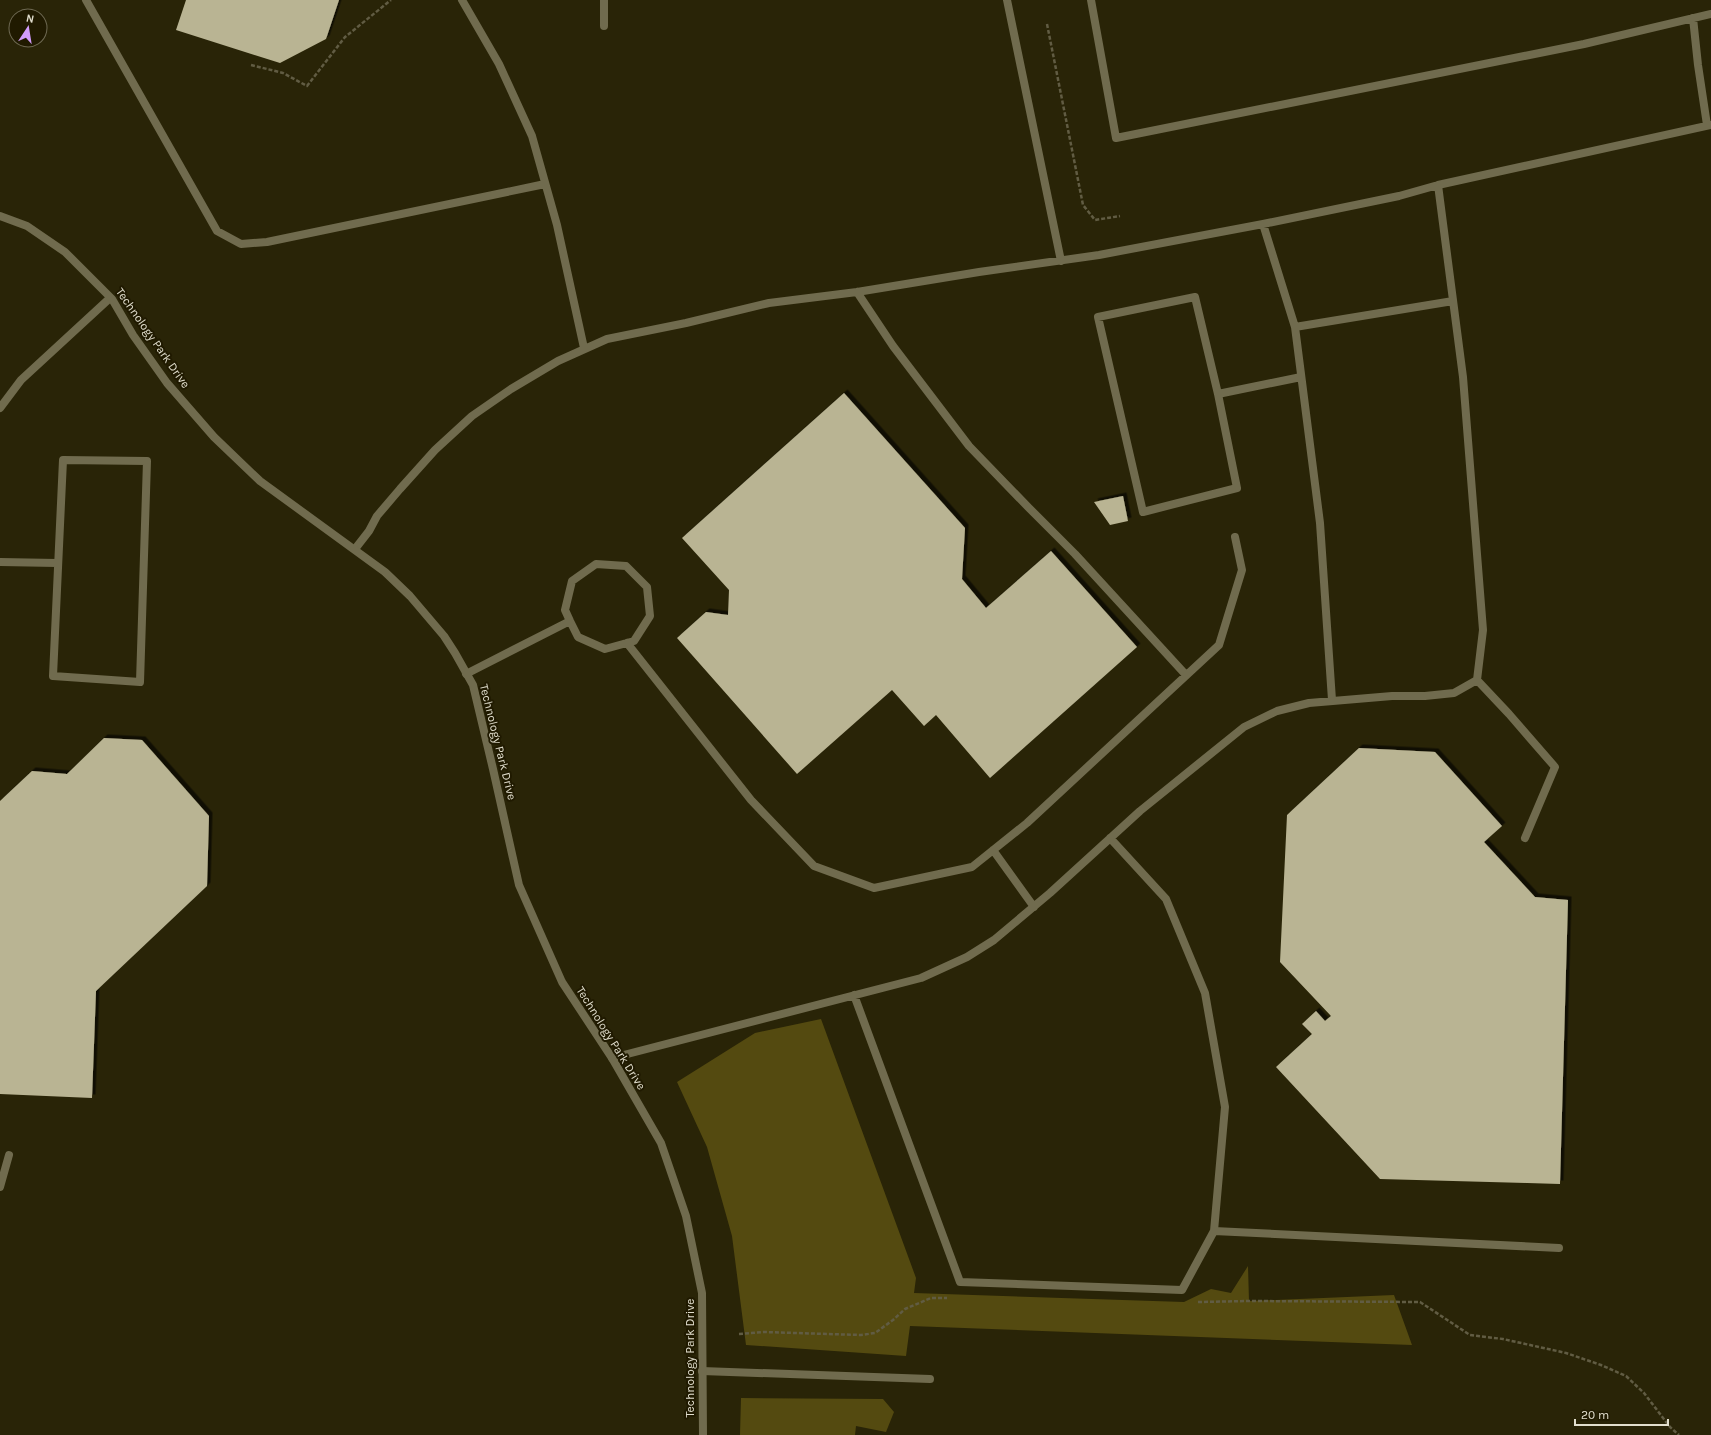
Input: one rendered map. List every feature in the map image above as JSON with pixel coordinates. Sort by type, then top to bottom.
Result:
[{"type":"street","points":[[86,0],[217,230],[241,244],[267,242],[545,184]]},
{"type":"street","points":[[462,0],[502,71],[532,136],[557,225],[584,348]]},
{"type":"street","points":[[604,0],[604,26]]},
{"type":"street","points":[[1007,0],[1061,261]]},
{"type":"street","points":[[1091,0],[1116,138],[1584,44],[1711,14]]},
{"type":"street","points":[[355,548],[369,531],[377,516],[387,504],[453,432],[491,402],[511,389],[558,361],[584,348],[607,339],[686,323],[769,303],[857,292],[972,273],[1061,261],[1263,224],[1399,196],[1438,185],[1709,125],[1698,65],[1693,18]]},
{"type":"street","points":[[1438,185],[1463,377],[1483,630],[1477,680]]},
{"type":"street","name":"Technology Park Drive","points":[[0,216],[26,226],[64,252],[110,298],[133,335],[167,383],[214,437],[260,481],[313,521],[355,548],[385,572],[410,596],[444,636],[466,674],[472,685],[480,716],[519,885],[562,982],[612,1058],[661,1143],[686,1216],[702,1292],[703,1435]]},
{"type":"street","points":[[1263,224],[1294,327],[1320,523],[1332,700]]},
{"type":"street","points":[[857,292],[903,358],[969,446],[1075,554],[1186,675]]},
{"type":"street","points":[[1195,297],[1218,394],[1237,488],[1143,512],[1098,317],[1195,297]]},
{"type":"street","points":[[0,408],[21,380],[110,298]]},
{"type":"street","points":[[1294,327],[1454,301]]},
{"type":"street","points":[[1218,394],[1301,377]]},
{"type":"street","points":[[63,460],[147,461],[140,682],[53,676],[57,563],[63,460]]},
{"type":"street","points":[[627,643],[751,800],[814,866],[874,888],[972,867],[1027,823],[1219,645],[1242,570],[1235,537]]},
{"type":"street","points":[[0,562],[57,563]]},
{"type":"street","points":[[596,564],[626,566],[647,587],[650,616],[634,641],[605,649],[578,637],[570,621],[565,610],[572,581],[596,564]]},
{"type":"street","points":[[466,674],[570,621]]},
{"type":"street","points":[[612,1058],[921,978],[967,957],[994,940],[1034,907],[1140,811],[1244,727],[1277,711],[1309,703],[1332,700],[1454,694],[1477,680]]},
{"type":"street","points":[[1477,680],[1509,714],[1555,768],[1525,838]]},
{"type":"street","points":[[854,995],[960,1282],[1182,1290],[1214,1231],[1225,1107],[1205,993],[1166,899],[1110,838]]},
{"type":"street","points":[[993,850],[1034,907]]},
{"type":"street","points":[[0,1187],[9,1155]]},
{"type":"street","points":[[1214,1231],[1559,1248]]},
{"type":"street","points":[[702,1371],[930,1379]]},
{"type":"path","points":[[251,65],[283,73],[307,86],[345,37],[391,0]]},
{"type":"path","points":[[1047,24],[1082,205],[1095,220],[1120,216]]},
{"type":"path","points":[[739,1334],[764,1332],[861,1335],[875,1333],[905,1309],[931,1298],[955,1299]]},
{"type":"path","points":[[1191,1302],[1420,1302],[1470,1335],[1503,1339],[1566,1353],[1601,1365],[1626,1376],[1644,1393],[1670,1427],[1679,1435]]},
{"type":"shaded area","points":[[821,1019],[916,1278],[914,1293],[1184,1302],[1211,1289],[1231,1293],[1248,1266],[1249,1301],[1394,1295],[1412,1345],[910,1326],[906,1356],[746,1345],[732,1236],[707,1147],[677,1082],[755,1033]]},
{"type":"shaded area","points":[[741,1398],[883,1399],[894,1412],[886,1432],[856,1426],[855,1435],[740,1435]]},
{"type":"building","points":[[186,0],[339,0],[326,39],[280,63],[176,30]]},
{"type":"building","points":[[844,393],[965,528],[962,579],[986,608],[1051,551],[1137,647],[990,778],[936,715],[924,726],[892,690],[797,774],[677,638],[706,612],[728,615],[729,590],[682,538]]},
{"type":"building","points":[[1123,496],[1128,521],[1110,525],[1094,502]]},
{"type":"building","points":[[104,738],[142,740],[209,816],[207,886],[96,991],[92,1098],[0,1094],[0,801],[32,771],[67,774]]},
{"type":"building","points":[[1359,748],[1435,752],[1502,826],[1484,842],[1535,897],[1568,900],[1560,1184],[1380,1179],[1276,1067],[1312,1034],[1302,1024],[1316,1011],[1325,1021],[1331,1016],[1280,962],[1287,815]]}]
